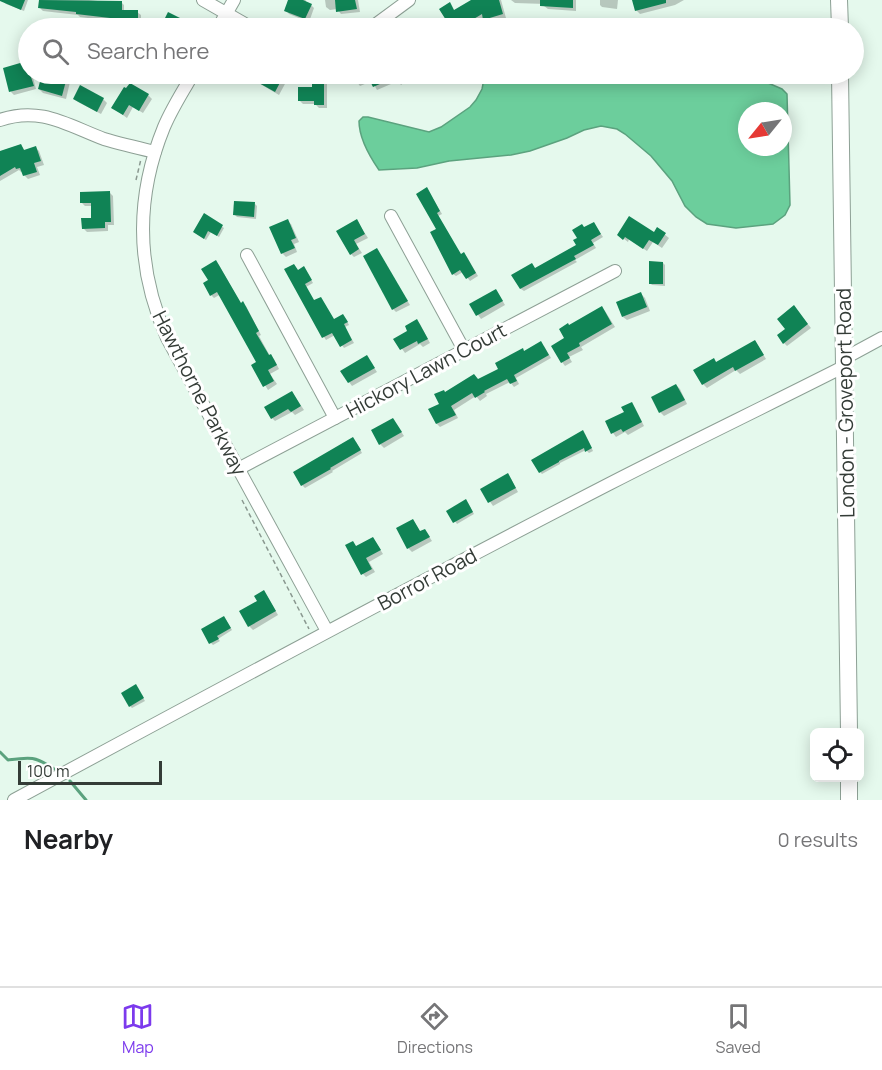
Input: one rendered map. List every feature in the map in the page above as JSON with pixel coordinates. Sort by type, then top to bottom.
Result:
[{"type":"main road","points":[[839,0],[840,18]]},
{"type":"main road","name":"London - Groveport Road","points":[[840,84],[849,728]]},
{"type":"main road","points":[[849,782],[849,800]]},
{"type":"street","points":[[203,0],[235,18]]},
{"type":"street","points":[[224,18],[234,0]]},
{"type":"street","points":[[385,18],[409,0]]},
{"type":"street","name":"Hawthorne Parkway","points":[[188,84],[149,150],[143,224],[145,268],[152,300],[167,338],[327,631]]},
{"type":"street","points":[[0,120],[24,114],[46,117],[123,145],[149,150]]},
{"type":"street","points":[[391,216],[464,350]]},
{"type":"street","points":[[247,255],[335,418]]},
{"type":"street","name":"Hickory Lawn Court","points":[[238,469],[615,271]]},
{"type":"street","name":"Borror Road","points":[[14,800],[327,631],[845,362],[882,338]]},
{"type":"path","points":[[136,179],[149,150]]},
{"type":"path","points":[[239,494],[314,638]]},
{"type":"shaded area","points":[[483,84],[770,84],[787,94],[787,102],[738,102],[738,156],[789,156],[790,205],[785,215],[773,224],[736,228],[707,224],[685,206],[672,181],[651,156],[617,129],[601,126],[584,130],[530,151],[511,155],[449,161],[417,168],[379,170],[361,134],[359,121],[363,117],[429,132],[441,127],[470,107]]},
{"type":"building","points":[[0,0],[25,0],[21,10]]},
{"type":"building","points":[[39,0],[122,1],[122,10],[138,10],[138,18],[110,18],[38,8]]},
{"type":"building","points":[[288,0],[303,0],[312,4],[305,18],[284,11]]},
{"type":"building","points":[[335,0],[355,0],[357,9],[336,12]]},
{"type":"building","points":[[471,0],[499,0],[503,14],[490,18],[483,18],[482,14],[475,18],[445,18],[439,9],[450,2],[454,10]]},
{"type":"building","points":[[540,0],[573,0],[573,8],[540,6]]},
{"type":"building","points":[[632,0],[666,0],[666,3],[635,11]]},
{"type":"building","points":[[168,12],[180,18],[165,18]]},
{"type":"building","points":[[18,64],[18,84],[33,84],[34,86],[9,92],[3,68]]},
{"type":"building","points":[[39,84],[65,84],[62,96],[38,89]]},
{"type":"building","points":[[132,84],[149,94],[139,111],[129,105],[123,115],[111,108],[124,87]]},
{"type":"building","points":[[261,84],[279,84],[275,92]]},
{"type":"building","points":[[312,84],[324,84],[324,105],[314,105],[314,101],[298,101],[298,87],[312,87]]},
{"type":"building","points":[[80,85],[104,98],[97,112],[73,99]]},
{"type":"building","points":[[21,144],[24,150],[36,146],[41,161],[34,163],[37,172],[23,176],[20,168],[15,167],[0,176],[0,151]]},
{"type":"building","points":[[427,187],[440,211],[437,213],[461,254],[464,252],[476,273],[466,279],[460,270],[452,275],[430,232],[436,229],[416,194]]},
{"type":"building","points":[[110,191],[111,222],[105,222],[105,228],[82,229],[81,218],[91,218],[91,203],[80,203],[80,192]]},
{"type":"building","points":[[234,201],[255,202],[254,217],[233,215]]},
{"type":"building","points":[[204,213],[223,225],[217,236],[208,231],[204,239],[193,232]]},
{"type":"building","points":[[629,216],[654,232],[657,227],[666,233],[658,245],[649,240],[643,249],[625,237],[623,240],[617,235]]},
{"type":"building","points":[[288,219],[296,238],[291,240],[295,248],[281,254],[269,227]]},
{"type":"building","points":[[357,219],[365,234],[354,240],[359,249],[350,255],[336,231]]},
{"type":"building","points":[[594,222],[601,234],[591,240],[594,245],[574,256],[576,259],[520,289],[511,275],[532,263],[535,268],[576,245],[573,240],[577,238],[572,230],[582,224],[584,227]]},
{"type":"building","points":[[377,248],[408,301],[392,310],[363,256]]},
{"type":"building","points":[[216,260],[241,303],[243,301],[259,331],[256,333],[277,365],[268,370],[274,381],[263,387],[251,365],[256,362],[217,292],[210,296],[203,283],[208,280],[201,269]]},
{"type":"building","points":[[649,261],[663,262],[663,284],[649,284]]},
{"type":"building","points":[[294,264],[298,270],[304,266],[312,280],[305,284],[314,300],[321,297],[334,319],[343,314],[348,322],[344,324],[352,340],[340,347],[332,333],[322,338],[284,269]]},
{"type":"building","points":[[496,289],[503,301],[476,316],[469,304]]},
{"type":"building","points":[[641,292],[647,307],[622,317],[616,302]]},
{"type":"building","points":[[794,305],[808,324],[783,344],[777,335],[785,329],[777,319]]},
{"type":"building","points":[[602,306],[612,324],[579,343],[580,346],[567,353],[570,358],[561,363],[551,346],[564,338],[559,329]]},
{"type":"building","points":[[417,319],[428,339],[418,344],[417,341],[400,350],[393,339],[407,331],[405,326]]},
{"type":"building","points":[[755,340],[764,355],[735,371],[733,367],[702,385],[693,370],[714,358],[716,362]]},
{"type":"building","points":[[541,341],[549,355],[514,375],[517,381],[510,384],[507,379],[475,398],[472,393],[451,406],[456,415],[436,424],[428,409],[439,404],[434,394],[444,390],[445,392],[474,374],[478,379],[498,369],[495,363]]},
{"type":"building","points":[[367,355],[375,368],[348,383],[340,371]]},
{"type":"building","points":[[676,384],[685,400],[659,413],[651,397]]},
{"type":"building","points":[[292,391],[301,406],[291,412],[288,409],[271,419],[264,407]]},
{"type":"building","points":[[632,402],[642,422],[623,432],[621,429],[611,434],[605,421],[624,412],[621,407]]},
{"type":"building","points":[[393,418],[402,432],[379,445],[371,430]]},
{"type":"building","points":[[583,430],[592,448],[585,452],[584,448],[539,473],[531,460]]},
{"type":"building","points":[[353,437],[361,450],[301,486],[293,472]]},
{"type":"building","points":[[508,473],[516,488],[488,503],[480,489]]},
{"type":"building","points":[[466,499],[473,512],[453,523],[446,511]]},
{"type":"building","points":[[413,519],[420,531],[425,529],[430,537],[407,549],[396,528]]},
{"type":"building","points":[[373,537],[381,550],[366,558],[372,569],[361,575],[345,545],[353,541],[356,546]]},
{"type":"building","points":[[264,590],[276,611],[248,627],[239,611],[257,601],[254,596]]},
{"type":"building","points":[[224,616],[231,628],[217,636],[219,639],[209,644],[201,629]]},
{"type":"building","points":[[136,684],[144,698],[129,707],[121,693]]},
{"type":"waterway","points":[[0,752],[8,760],[32,758],[54,769]]},
{"type":"waterway","points":[[70,781],[86,800]]}]
